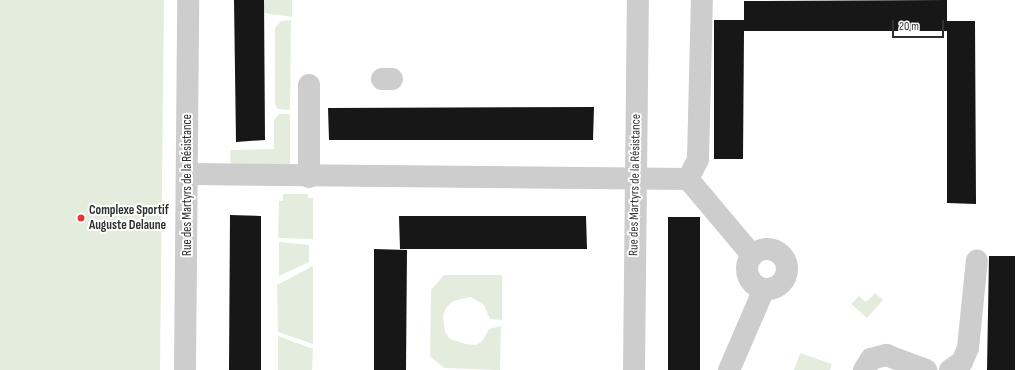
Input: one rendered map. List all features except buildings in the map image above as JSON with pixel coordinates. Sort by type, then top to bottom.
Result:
[{"type":"street","name":"Rue des Martyrs de la Résistance","points":[[185,370],[188,0]]},
{"type":"street","name":"Rue des Martyrs de la Résistance","points":[[634,370],[634,178],[638,0]]},
{"type":"street","points":[[688,179],[698,159],[702,0]]},
{"type":"street","points":[[309,85],[309,177]]},
{"type":"street","points":[[187,174],[309,177],[688,179],[752,255]]},
{"type":"street","points":[[729,370],[764,289],[781,282],[786,265],[775,251],[763,249],[752,255],[747,267],[749,279],[764,289]]},
{"type":"street","points":[[950,370],[962,362],[968,348],[977,260]]},
{"type":"street","points":[[864,370],[871,359],[886,355],[926,370]]},
{"type":"green space","name":"Complexe Sportif Auguste Delaune","points":[[0,0],[164,0],[160,370],[0,370]]},
{"type":"green space","points":[[264,0],[292,0],[292,17],[264,13]]},
{"type":"green space","points":[[291,20],[290,110],[278,109],[275,105],[275,28],[281,21]]},
{"type":"green space","points":[[279,114],[290,114],[290,171],[231,172],[230,150],[274,149],[274,120]]},
{"type":"green space","points":[[283,194],[308,194],[308,198],[313,198],[313,239],[278,238],[279,201],[283,201]]},
{"type":"green space","points":[[279,242],[309,245],[309,262],[279,276]]},
{"type":"green space","points":[[313,266],[313,344],[278,332],[277,285]]},
{"type":"green space","points":[[444,275],[502,275],[502,320],[490,319],[484,305],[471,297],[453,301],[446,308],[443,316],[445,332],[450,339],[466,344],[476,345],[483,340],[489,329],[501,326],[500,370],[444,368],[430,356],[431,290]]},
{"type":"green space","points":[[875,293],[883,300],[867,318],[851,304],[859,296],[866,302]]},
{"type":"green space","points":[[278,336],[313,349],[312,370],[278,370]]},
{"type":"green space","points":[[800,353],[832,364],[830,370],[794,370]]},
{"type":"place","name":"Complexe Sportif Auguste Delaune","points":[[81,218]]}]
